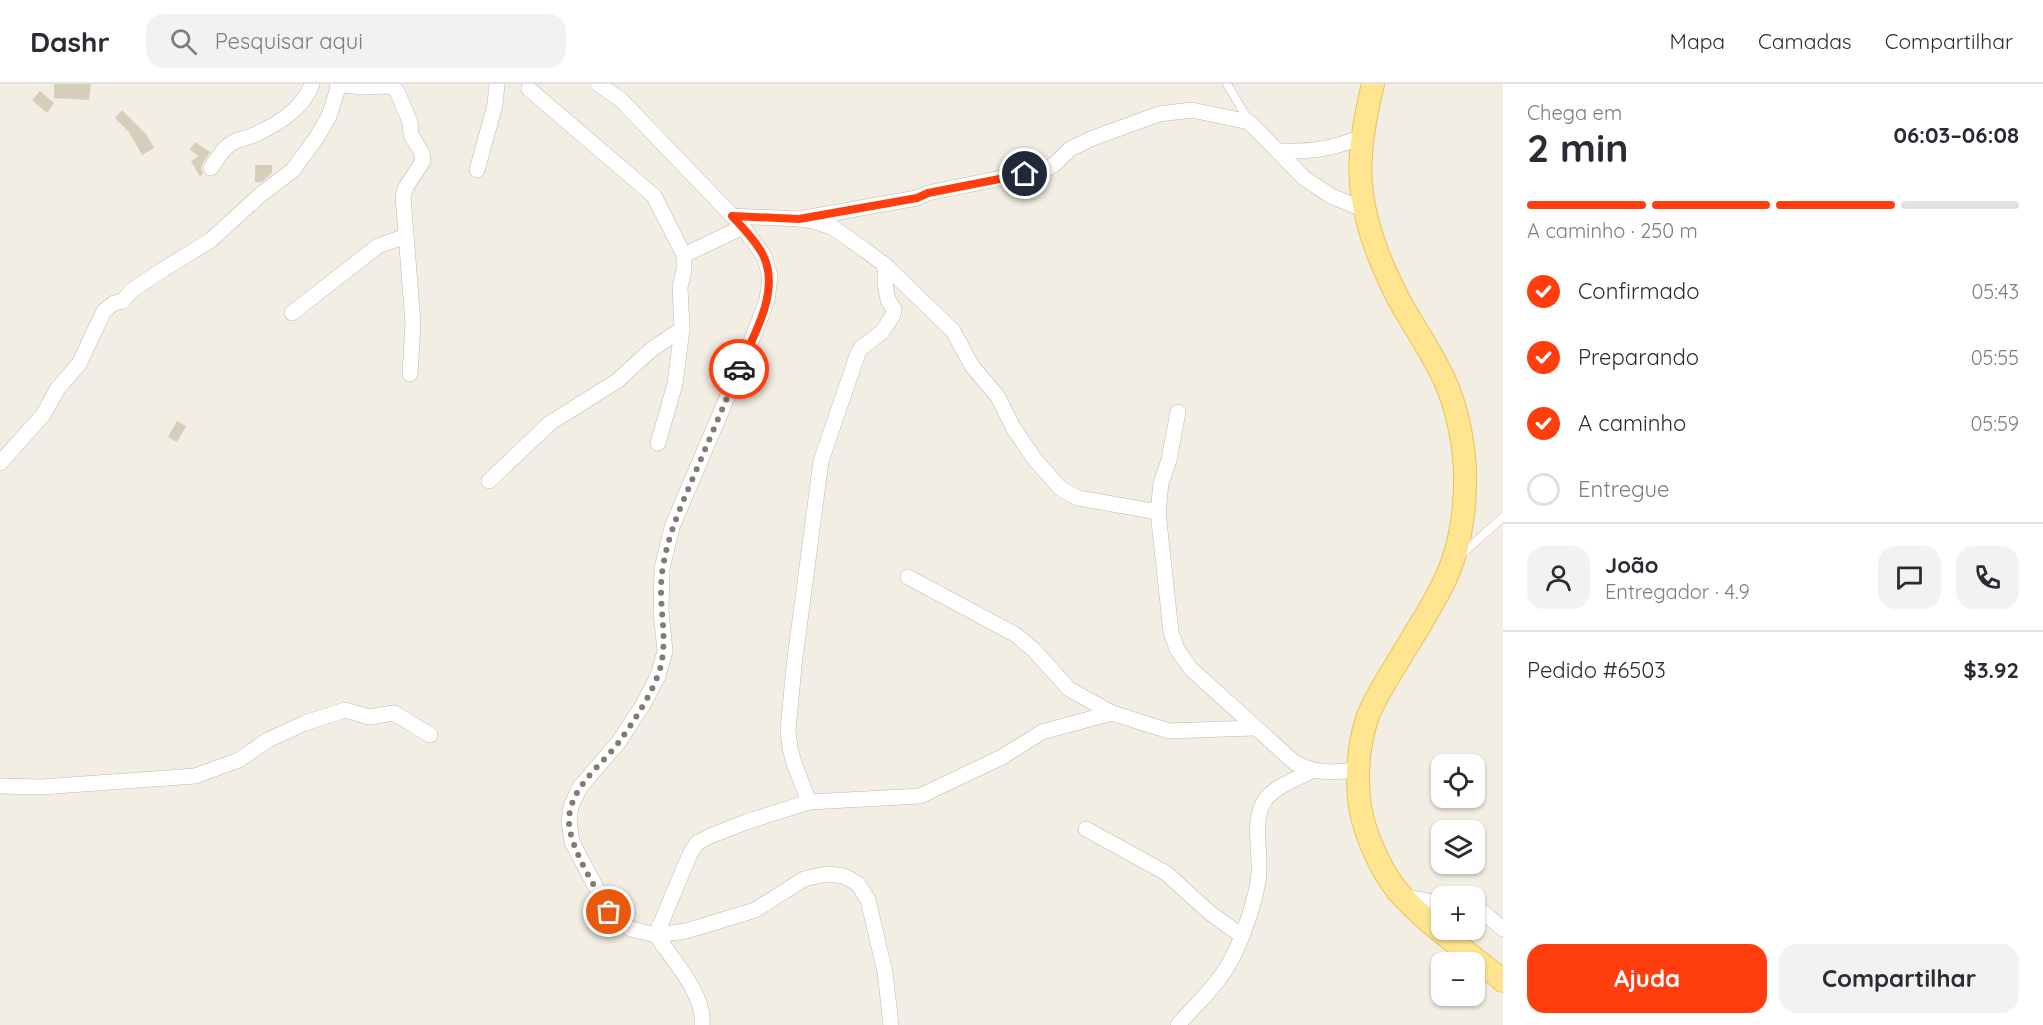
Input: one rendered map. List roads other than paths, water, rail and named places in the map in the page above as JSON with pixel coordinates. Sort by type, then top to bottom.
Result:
[{"type":"main road","points":[[1373,84],[1363,137],[1360,182],[1368,225],[1398,297],[1444,378],[1457,416],[1465,469],[1459,540],[1452,563],[1443,585],[1379,693],[1366,720],[1359,770],[1360,807],[1374,851],[1401,895],[1424,918],[1503,981]]},
{"type":"street","points":[[211,168],[224,149],[233,142],[255,135],[291,114],[306,98],[312,84]]},
{"type":"street","points":[[0,463],[36,421],[44,415],[58,388],[79,364],[104,311],[114,303],[123,301],[131,291],[211,240],[260,195],[293,170],[329,116],[338,84],[390,87],[398,90],[410,122],[411,135],[422,153],[423,161],[406,187],[403,196],[413,323],[410,374]]},
{"type":"street","points":[[477,170],[495,105],[497,84]]},
{"type":"street","points":[[598,84],[620,99],[743,228],[764,255],[770,276],[767,300],[672,527],[662,569],[665,651],[658,676],[644,703],[618,743],[580,787],[571,806],[569,821],[572,842],[609,912],[631,929],[656,935],[686,931],[755,910],[804,879],[826,874],[844,876],[858,884],[868,900],[885,972],[891,1025]]},
{"type":"street","points":[[529,89],[654,196],[684,255],[684,270],[680,286],[682,329],[675,384],[658,443]]},
{"type":"street","points":[[732,216],[799,219],[917,198],[928,193],[1047,169],[1070,148],[1159,114],[1192,110],[1249,122],[1305,178],[1331,196],[1365,210]]},
{"type":"street","points":[[1278,151],[1305,152],[1331,148],[1363,137]]},
{"type":"street","points":[[799,219],[832,228],[885,265],[953,331],[972,366],[998,397],[1014,429],[1030,453],[1061,489],[1078,498],[1158,512]]},
{"type":"street","points":[[684,255],[743,228]]},
{"type":"street","points":[[292,313],[378,246],[406,236]]},
{"type":"street","points":[[809,802],[794,763],[789,730],[794,666],[821,461],[858,353],[882,332],[893,315],[894,309],[888,300],[885,282],[885,265]]},
{"type":"street","points":[[489,481],[550,423],[617,381],[652,349],[682,329]]},
{"type":"street","points":[[1178,412],[1169,460],[1161,483],[1158,512],[1168,612],[1171,632],[1177,649],[1191,669],[1295,763],[1312,771],[1359,770]]},
{"type":"street","points":[[908,577],[1016,635],[1033,649],[1069,689],[1112,713],[1169,731],[1254,728]]},
{"type":"street","points":[[0,786],[41,787],[195,776],[239,760],[268,740],[305,723],[345,710],[369,717],[394,713],[430,735]]},
{"type":"street","points":[[656,935],[690,854],[698,843],[710,836],[809,802],[920,796],[1002,757],[1042,732],[1112,713]]},
{"type":"street","points":[[1178,1025],[1222,976],[1242,936],[1259,879],[1260,812],[1265,800],[1273,791],[1312,771]]},
{"type":"street","points":[[1086,829],[1166,873],[1210,912],[1242,936]]},
{"type":"street","points":[[1401,895],[1431,902]]},
{"type":"street","points":[[1485,914],[1503,929]]},
{"type":"street","points":[[656,935],[697,996],[703,1011],[702,1025]]},
{"type":"lane","points":[[1227,84],[1249,122]]},
{"type":"lane","points":[[1452,563],[1503,517]]}]
